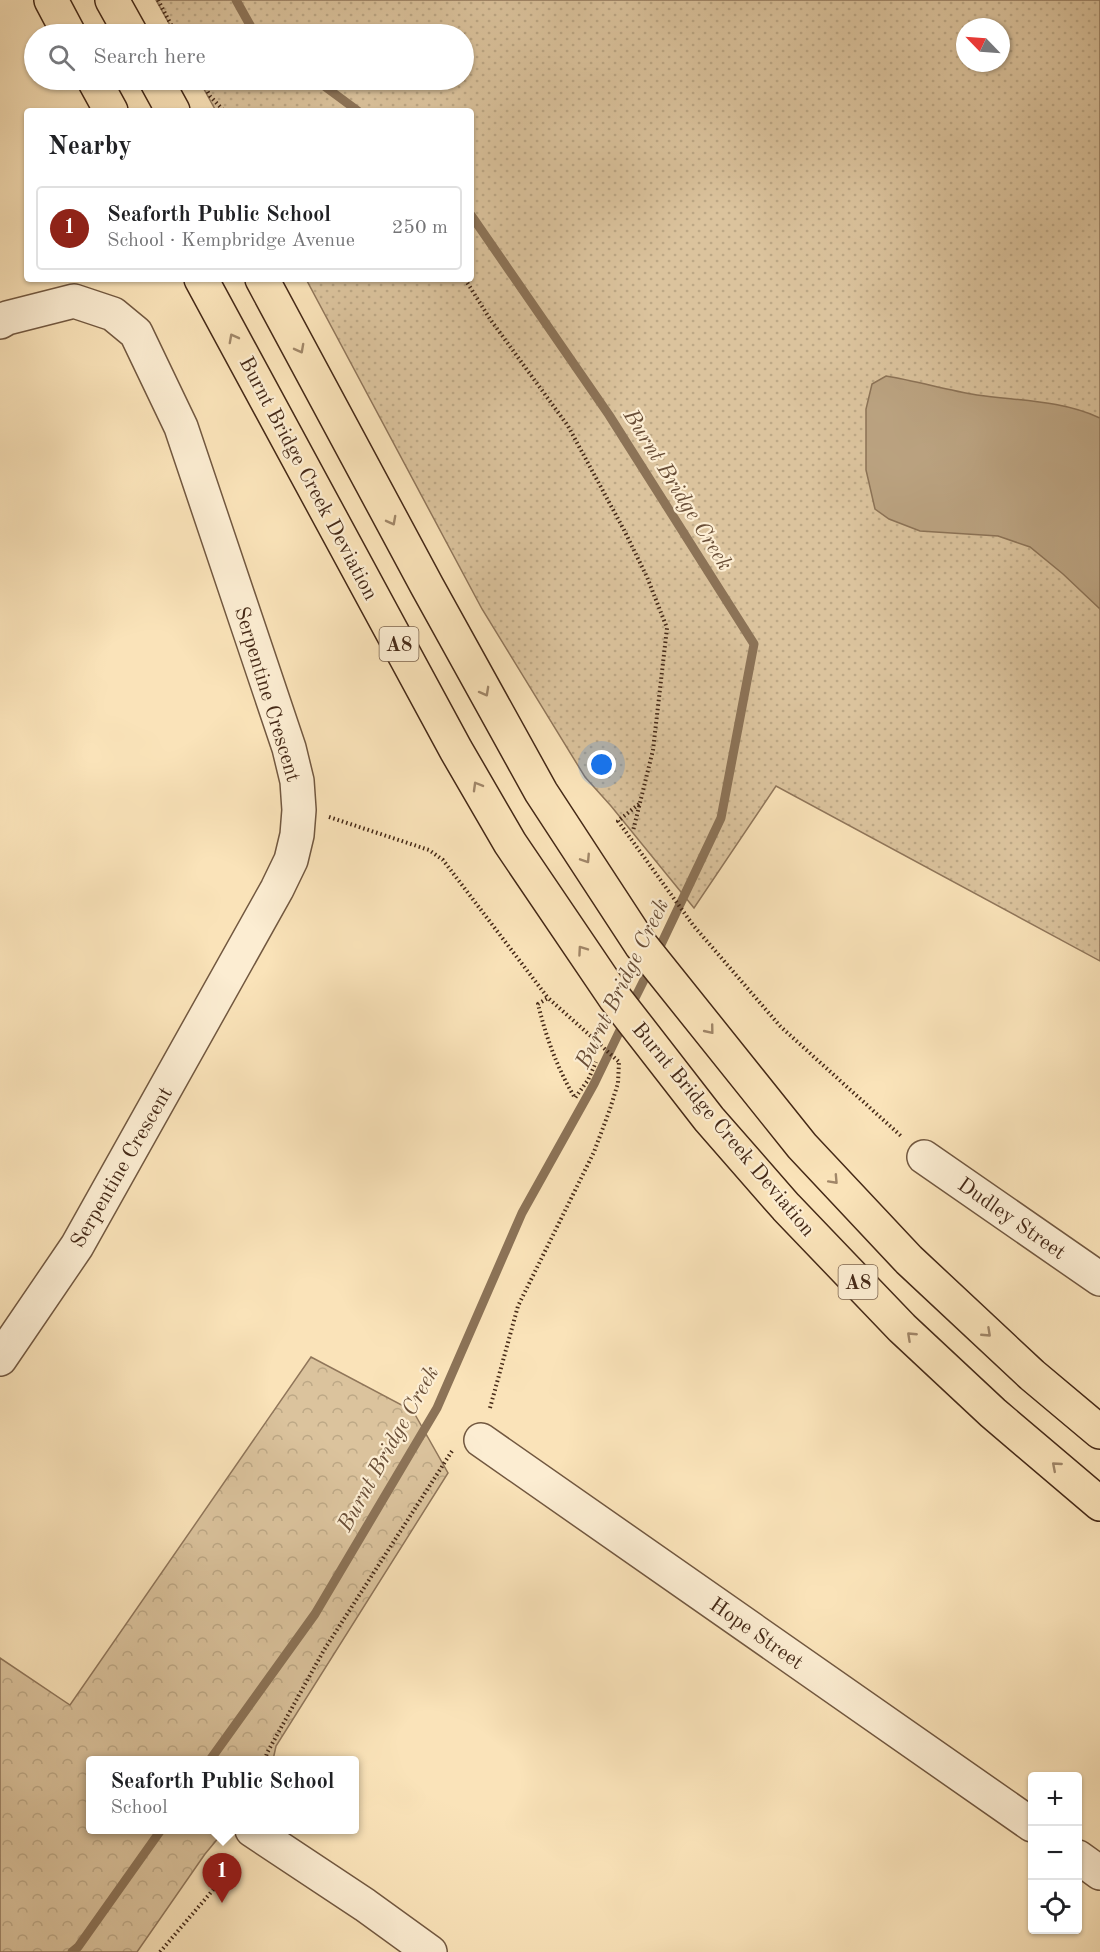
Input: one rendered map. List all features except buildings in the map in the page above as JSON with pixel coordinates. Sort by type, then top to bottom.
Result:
[{"type":"highway","points":[[51,0],[64,24]]},
{"type":"highway","points":[[112,0],[125,24]]},
{"type":"highway","points":[[99,90],[109,108]]},
{"type":"highway","points":[[161,90],[171,108]]},
{"type":"highway","name":"Burnt Bridge Creek Deviation","points":[[203,282],[456,750],[510,843],[615,998],[709,1119],[786,1207],[902,1328],[993,1413],[1100,1504]]},
{"type":"highway","name":"A8","points":[[264,282],[542,792],[642,945],[802,1146],[909,1260],[1032,1375],[1100,1432]]},
{"type":"street","name":"Serpentine Crescent","points":[[0,322],[7,318],[74,301],[113,314],[136,333],[180,427],[195,471],[289,748],[297,782],[298,810],[297,834],[291,860],[251,937],[77,1246],[0,1359]]},
{"type":"street","name":"Dudley Street","points":[[924,1157],[1100,1279]]},
{"type":"street","name":"Hope Street","points":[[481,1440],[1028,1823]]},
{"type":"street","points":[[246,1841],[365,1905],[430,1952]]},
{"type":"street","points":[[1082,1860],[1100,1873]]},
{"type":"path","points":[[158,0],[171,24]]},
{"type":"path","points":[[207,90],[221,108]]},
{"type":"path","points":[[467,282],[490,319],[568,426],[624,530],[647,577],[667,628],[653,750],[633,831]]},
{"type":"path","points":[[640,804],[618,821],[693,925],[780,1026],[924,1157]]},
{"type":"path","points":[[266,1756],[324,1650],[454,1448],[481,1440],[518,1306],[594,1152],[615,1092],[620,1070],[620,1062],[548,998],[443,860],[429,850],[344,821],[298,810]]},
{"type":"path","points":[[548,998],[537,1004],[546,1036],[565,1082],[575,1098],[588,1080],[596,1062]]},
{"type":"path","points":[[160,1952],[237,1863],[246,1841]]},
{"type":"green space","points":[[156,0],[1100,0],[1100,961],[776,786],[694,908],[585,777],[482,609],[308,282],[474,282],[474,108],[214,108],[204,90],[474,90],[474,24],[169,24]]},
{"type":"green space","points":[[311,1357],[413,1411],[448,1473],[276,1746],[274,1756],[86,1756],[86,1834],[222,1834],[205,1854],[137,1952],[0,1952],[0,1658],[70,1705]]},
{"type":"shaded area","points":[[886,376],[977,395],[1055,404],[1100,418],[1100,609],[1030,547],[998,536],[920,531],[889,519],[875,509],[866,470],[866,409],[872,384]]},
{"type":"waterway","name":"Burnt Bridge Creek","points":[[236,0],[249,24]]},
{"type":"waterway","name":"Burnt Bridge Creek","points":[[330,90],[354,108]]},
{"type":"waterway","name":"Burnt Bridge Creek","points":[[474,219],[609,415],[754,644],[721,818],[656,955]]},
{"type":"waterway","name":"Burnt Bridge Creek","points":[[631,1006],[650,968]]},
{"type":"waterway","name":"Burnt Bridge Creek","points":[[213,1756],[315,1614],[437,1408],[522,1213],[594,1084],[624,1022]]},
{"type":"waterway","name":"Burnt Bridge Creek","points":[[72,1952],[78,1947],[158,1834]]},
{"type":"place","name":"Seaforth Public School","points":[[222,1903]]}]
